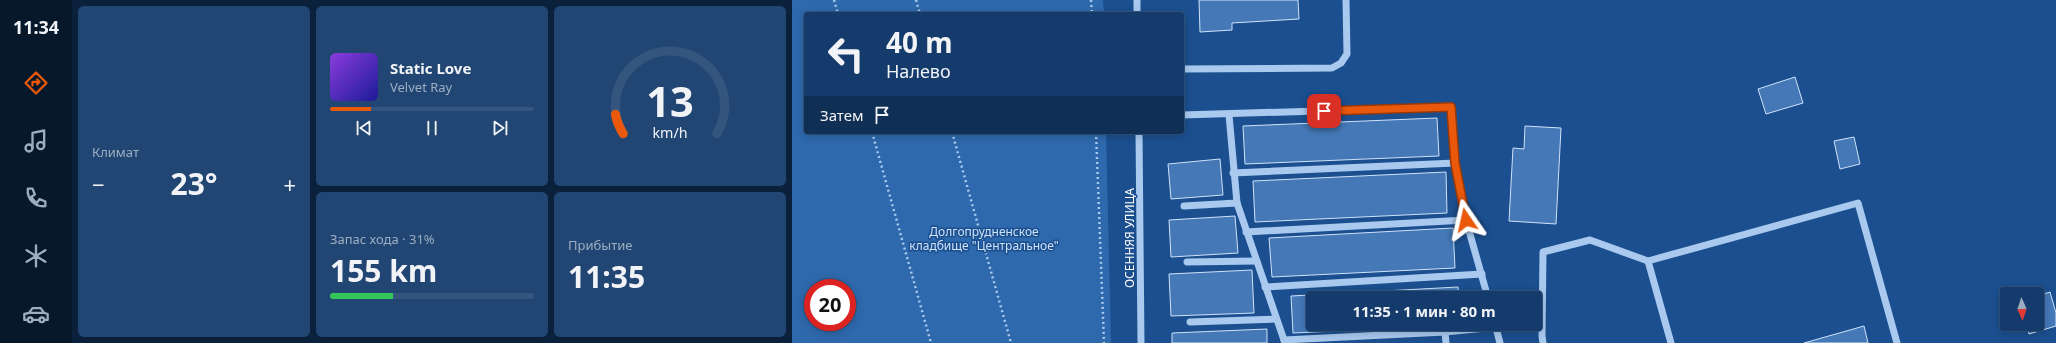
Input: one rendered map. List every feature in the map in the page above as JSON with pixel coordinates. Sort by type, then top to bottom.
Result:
[{"type":"street","points":[[1137,0],[1137,12]]},
{"type":"street","points":[[1184,69],[1332,68],[1341,63],[1346,54],[1346,0]]},
{"type":"street","points":[[1184,115],[1451,107],[1455,163],[1466,220],[1486,291]]},
{"type":"street","points":[[1229,114],[1233,173],[1237,203],[1285,342],[1454,331]]},
{"type":"street","name":"ОСЕННЯЯ УЛИЦА","points":[[1139,134],[1141,343]]},
{"type":"street","points":[[1233,173],[1455,163]]},
{"type":"street","points":[[1543,343],[1543,252],[1590,240],[1648,261],[1858,202],[1897,343]]},
{"type":"street","points":[[1184,206],[1237,203]]},
{"type":"street","points":[[1246,232],[1466,220]]},
{"type":"street","points":[[1187,262],[1256,261]]},
{"type":"street","points":[[1648,261],[1671,343]]},
{"type":"street","points":[[1265,287],[1482,274]]},
{"type":"street","points":[[1190,322],[1276,319]]},
{"type":"street","points":[[1497,331],[1500,343]]},
{"type":"street","points":[[1445,332],[1446,343]]},
{"type":"path","points":[[834,0],[837,12]]},
{"type":"path","points":[[916,0],[919,12]]},
{"type":"path","points":[[1091,0],[1092,12]]},
{"type":"path","points":[[873,134],[931,343]]},
{"type":"path","points":[[953,134],[1011,343]]},
{"type":"path","points":[[1096,134],[1104,343]]},
{"type":"green space","name":"Долгопрудненское кладбище \"Центральное\"","points":[[792,0],[1103,0],[1104,12],[804,12],[804,134],[1106,134],[1111,343],[792,343]]},
{"type":"building","points":[[1199,0],[1298,0],[1299,19],[1232,23],[1232,30],[1200,32]]},
{"type":"building","points":[[1795,77],[1803,103],[1766,114],[1758,89]]},
{"type":"building","points":[[1437,118],[1439,156],[1245,164],[1243,126]]},
{"type":"building","points":[[1525,126],[1561,128],[1556,224],[1509,221],[1513,148],[1524,149]]},
{"type":"building","points":[[1854,137],[1860,164],[1840,169],[1834,141]]},
{"type":"building","points":[[1220,159],[1223,195],[1171,199],[1168,164]]},
{"type":"building","points":[[1446,172],[1447,213],[1255,222],[1253,181]]},
{"type":"building","points":[[1235,216],[1238,253],[1171,257],[1169,220]]},
{"type":"building","points":[[1453,228],[1455,268],[1272,277],[1269,238]]},
{"type":"building","points":[[1252,270],[1254,313],[1171,316],[1169,274]]},
{"type":"building","points":[[1458,287],[1458,291],[1384,291]]},
{"type":"building","points":[[2050,292],[2056,313],[2056,326],[2044,330],[2044,294]]},
{"type":"building","points":[[1306,295],[1306,331],[1335,331],[1293,333],[1291,296]]},
{"type":"building","points":[[1864,326],[1868,343],[1804,343]]},
{"type":"building","points":[[1267,329],[1267,343],[1172,343],[1172,333]]},
{"type":"building","points":[[2028,331],[2039,331],[2029,334]]},
{"type":"route","points":[[1324,111],[1451,107],[1455,163],[1466,220]]}]
